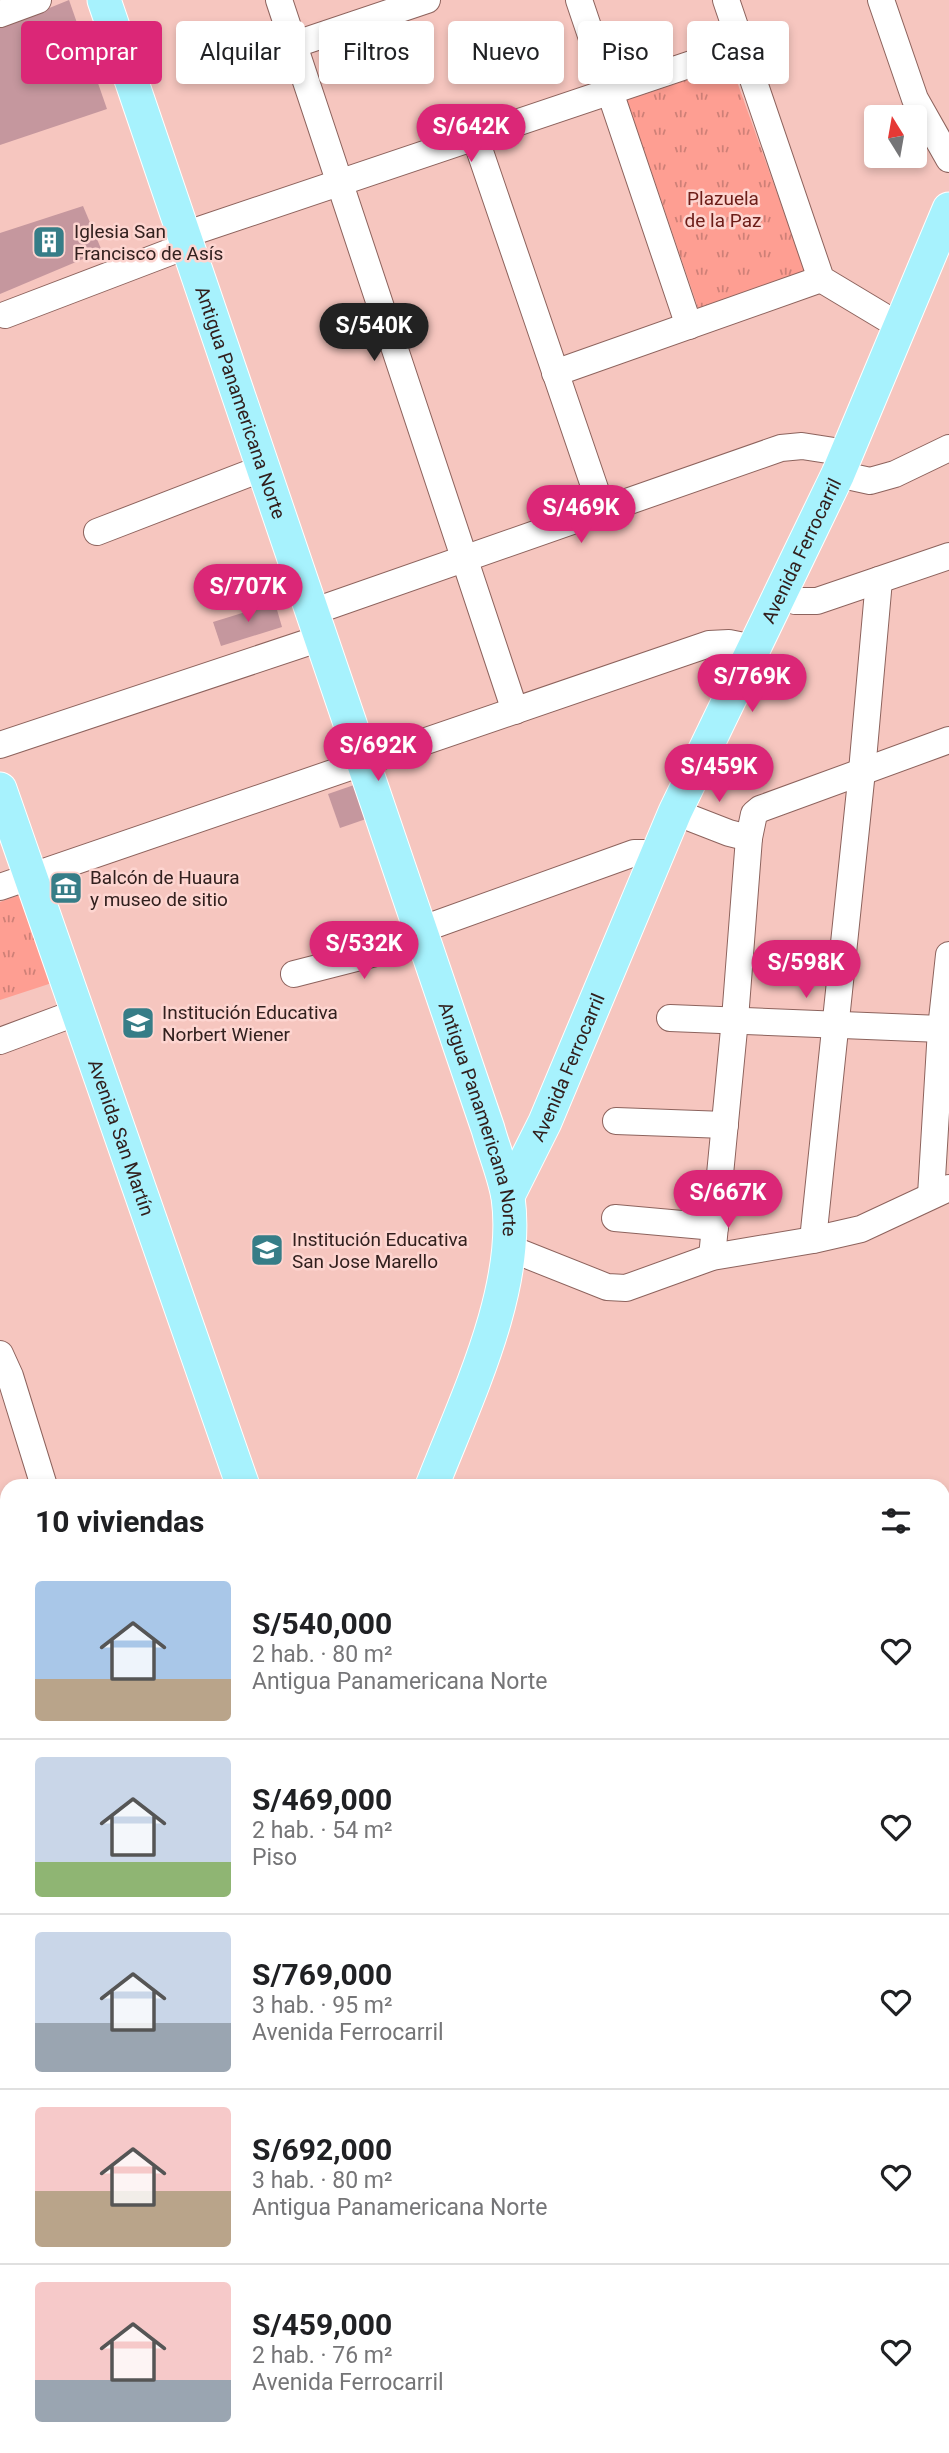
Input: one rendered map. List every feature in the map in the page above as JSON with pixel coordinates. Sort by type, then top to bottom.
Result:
[{"type":"main road","name":"Antigua Panamericana Norte","points":[[104,0],[488,1129],[508,1196],[509,1248],[498,1312],[435,1479]]},
{"type":"main road","name":"Avenida Ferrocarril","points":[[508,1196],[545,1122],[675,811],[842,463],[949,209]]},
{"type":"main road","name":"Avenida San Martín","points":[[0,789],[15,881],[78,1012],[241,1479]]},
{"type":"street","points":[[0,14],[37,0]]},
{"type":"street","points":[[279,0],[286,21]]},
{"type":"street","points":[[305,41],[427,0]]},
{"type":"street","points":[[579,0],[689,326]]},
{"type":"street","points":[[726,0],[733,21]]},
{"type":"street","points":[[881,0],[915,99],[949,159]]},
{"type":"street","points":[[5,315],[185,241],[339,183],[687,66]]},
{"type":"street","points":[[305,81],[515,711]]},
{"type":"street","points":[[755,84],[821,279],[901,327]]},
{"type":"street","points":[[475,137],[603,512]]},
{"type":"street","points":[[555,373],[821,279]]},
{"type":"street","points":[[0,745],[316,625],[464,560],[781,448],[802,446],[842,463],[870,481],[895,474],[949,448]]},
{"type":"street","points":[[97,532],[263,468]]},
{"type":"street","points":[[779,596],[795,601],[817,601],[949,556]]},
{"type":"street","points":[[813,1240],[879,580]]},
{"type":"street","points":[[15,881],[709,644],[729,643],[754,648]]},
{"type":"street","points":[[712,1257],[749,838],[754,814],[760,809],[949,740]]},
{"type":"street","points":[[675,811],[729,833],[749,838]]},
{"type":"street","points":[[294,974],[422,936],[634,853],[657,853]]},
{"type":"street","points":[[509,1248],[618,1289],[635,1286],[712,1257],[861,1229],[940,1191],[940,1029],[949,955]]},
{"type":"street","points":[[0,1041],[78,1012]]},
{"type":"street","points":[[670,1018],[940,1029]]},
{"type":"street","points":[[617,1121],[725,1125]]},
{"type":"street","points":[[615,1217],[715,1227]]},
{"type":"street","points":[[3,1370],[42,1479]]},
{"type":"green space","name":"Plazuela de la Paz","points":[[687,80],[687,84],[738,84],[805,271],[698,308],[627,100]]},
{"type":"green space","points":[[22,894],[55,982],[0,1000],[0,902]]},
{"type":"building","points":[[69,0],[76,21],[21,21],[21,84],[98,84],[107,109],[0,145],[0,28]]},
{"type":"building","name":"Iglesia San Francisco de Asís","points":[[83,206],[102,251],[0,294],[0,233]]},
{"type":"building","points":[[275,603],[282,627],[221,646],[213,622]]},
{"type":"building","points":[[354,785],[366,819],[340,828],[328,794]]},
{"type":"place","name":"Iglesia San Francisco de Asís","points":[[49,242]]},
{"type":"place","name":"Balcón de Huaura y museo de sitio","points":[[66,888]]},
{"type":"place","name":"Institución Educativa Norbert Wiener","points":[[138,1023]]},
{"type":"place","name":"Institución Educativa San Jose Marello","points":[[267,1250]]}]
